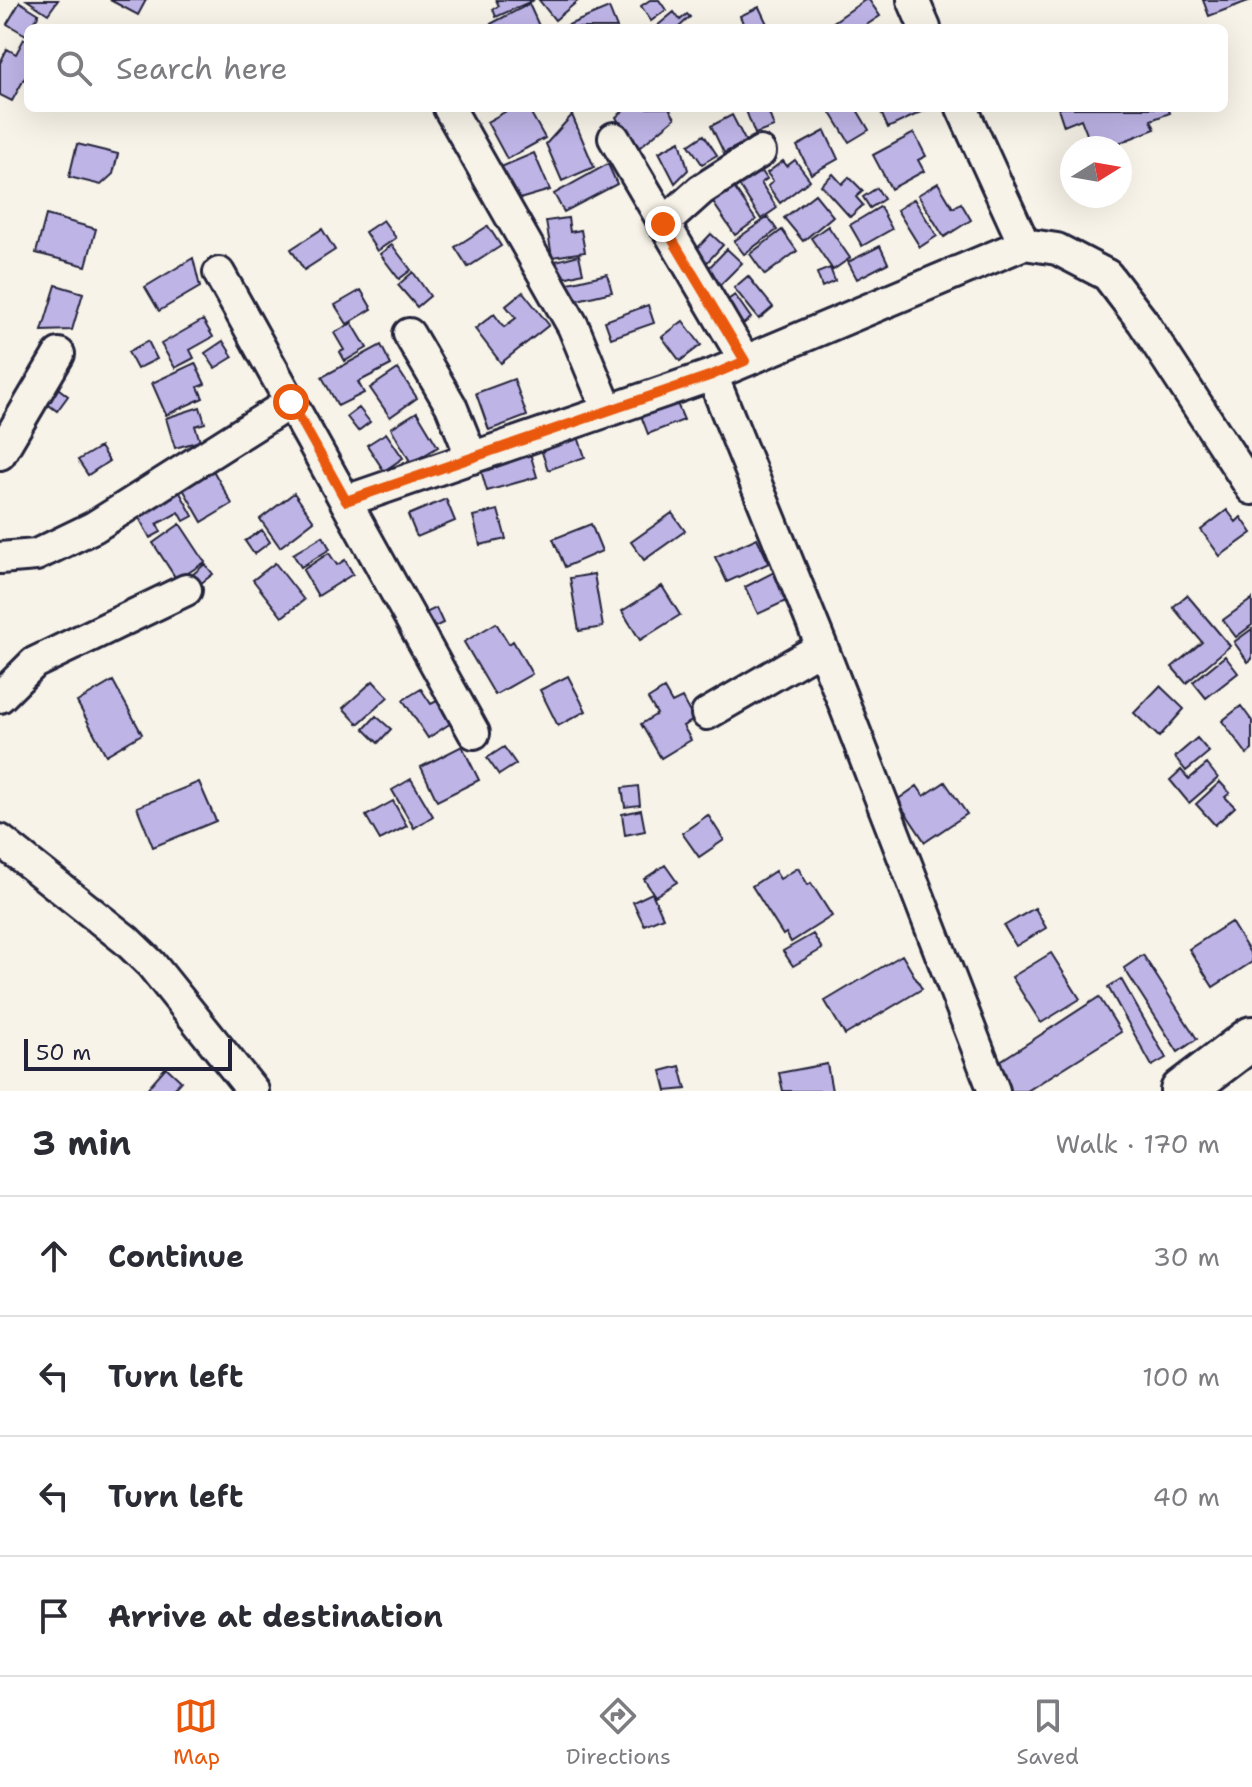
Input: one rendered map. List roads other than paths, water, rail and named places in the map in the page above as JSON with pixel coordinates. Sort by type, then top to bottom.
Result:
[{"type":"street","points":[[913,0],[923,24]]},
{"type":"street","points":[[451,112],[573,326],[608,411]]},
{"type":"street","points":[[964,112],[1024,244]]},
{"type":"street","points":[[614,138],[745,361]]},
{"type":"street","points":[[663,224],[701,190],[760,152]]},
{"type":"street","points":[[346,501],[712,375],[1024,244],[1057,249],[1107,275],[1143,322],[1252,489]]},
{"type":"street","points":[[219,273],[474,733]]},
{"type":"street","points":[[409,334],[451,406],[472,458]]},
{"type":"street","points":[[0,454],[59,354]]},
{"type":"street","points":[[712,375],[822,647],[994,1091]]},
{"type":"street","points":[[0,558],[36,555],[94,527],[291,402]]},
{"type":"street","points":[[0,697],[34,663],[186,590]]},
{"type":"street","points":[[707,714],[822,647]]},
{"type":"street","points":[[0,840],[126,940],[151,964],[253,1091]]},
{"type":"street","points":[[1182,1091],[1252,1038]]}]
